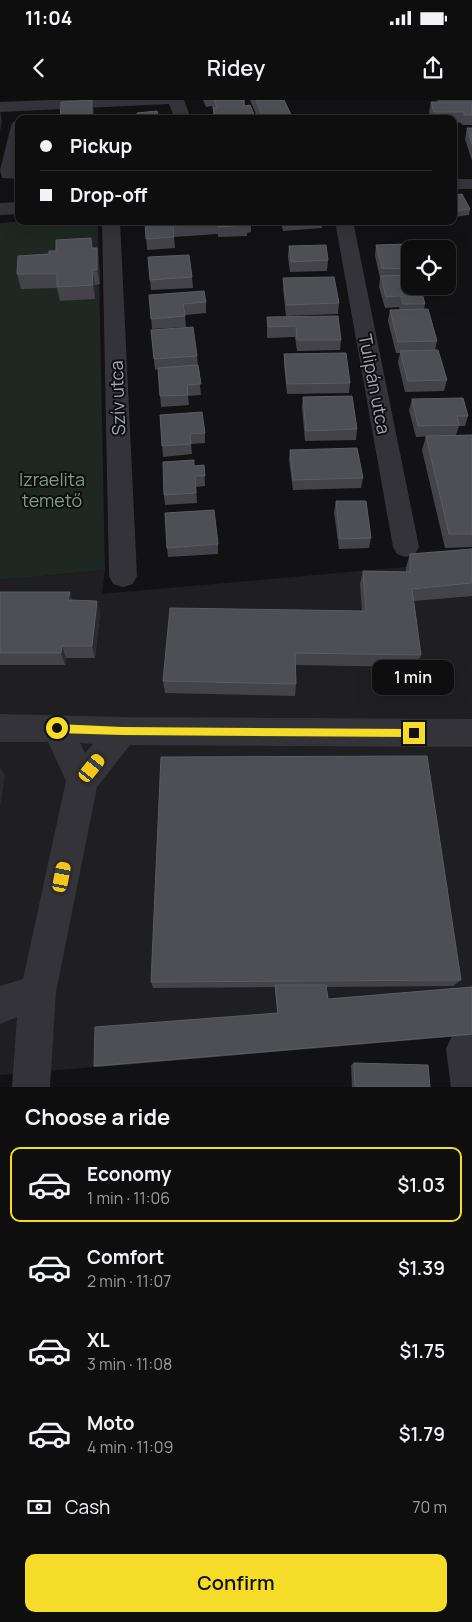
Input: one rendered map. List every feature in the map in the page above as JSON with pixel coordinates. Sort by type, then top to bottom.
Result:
[{"type":"street","points":[[0,107],[22,112],[117,102],[166,100]]},
{"type":"street","points":[[176,100],[182,115]]},
{"type":"street","points":[[116,115],[117,102]]},
{"type":"street","points":[[15,143],[8,174],[15,174]]},
{"type":"street","points":[[457,184],[472,184]]},
{"type":"street","points":[[0,209],[15,208]]},
{"type":"street","name":"Szív utca","points":[[111,225],[123,576]]},
{"type":"street","name":"Tulipán utca","points":[[345,225],[406,547]]},
{"type":"street","points":[[0,728],[122,731],[472,733]]},
{"type":"street","points":[[57,728],[82,781]]},
{"type":"street","points":[[31,1086],[38,992],[82,781],[122,731]]},
{"type":"street","points":[[0,1005],[38,992]]},
{"type":"street","points":[[465,1049],[470,1087]]},
{"type":"shaded area","points":[[472,561],[472,1035],[0,1075],[0,580],[105,570],[102,594]]},
{"type":"green space","name":"Izraelita temető","points":[[15,222],[15,225],[98,225],[105,570],[0,580],[0,223]]},
{"type":"building","points":[[92,100],[92,115],[60,115],[61,102]]},
{"type":"building","points":[[214,100],[243,100],[245,106],[250,105],[254,115],[215,115],[213,108],[217,108]]},
{"type":"building","points":[[256,100],[284,100],[291,115],[262,115]]},
{"type":"building","points":[[431,102],[472,102],[472,115],[464,115],[464,112],[434,112]]},
{"type":"building","points":[[157,111],[158,115],[137,115],[137,113]]},
{"type":"building","points":[[467,128],[472,128],[472,144]]},
{"type":"building","points":[[462,194],[470,209],[457,211],[457,195]]},
{"type":"building","points":[[145,225],[188,225],[173,226],[174,237],[146,239]]},
{"type":"building","points":[[218,225],[247,225],[218,227]]},
{"type":"building","points":[[91,238],[92,248],[97,248],[97,270],[92,270],[93,285],[57,287],[57,274],[17,274],[18,256],[49,254],[49,251],[56,251],[56,240]]},
{"type":"building","points":[[401,244],[401,269],[382,268],[376,245]]},
{"type":"building","points":[[326,245],[328,260],[291,262],[289,246]]},
{"type":"building","points":[[189,255],[192,277],[150,280],[148,257]]},
{"type":"building","points":[[401,275],[401,295],[422,295],[425,304],[403,304],[401,296],[386,297],[381,276]]},
{"type":"building","points":[[334,277],[339,303],[287,305],[283,278]]},
{"type":"building","points":[[204,291],[206,302],[183,304],[185,316],[151,319],[149,295]]},
{"type":"building","points":[[428,309],[437,341],[398,342],[390,310]]},
{"type":"building","points":[[338,316],[341,340],[297,340],[296,326],[268,327],[267,317]]},
{"type":"building","points":[[193,327],[197,356],[154,359],[151,330]]},
{"type":"building","points":[[438,350],[447,380],[408,381],[400,351]]},
{"type":"building","points":[[346,353],[350,383],[287,384],[284,354]]},
{"type":"building","points":[[198,365],[201,384],[187,385],[188,395],[160,396],[158,368]]},
{"type":"building","points":[[352,396],[357,429],[306,431],[303,397]]},
{"type":"building","points":[[463,398],[468,416],[457,416],[459,425],[418,426],[412,399]]},
{"type":"building","points":[[202,412],[205,433],[190,434],[191,444],[162,446],[160,415]]},
{"type":"building","points":[[472,435],[472,534],[449,534],[426,436]]},
{"type":"building","points":[[357,448],[363,478],[293,480],[290,450]]},
{"type":"building","points":[[194,460],[194,466],[204,465],[205,476],[195,476],[196,493],[164,495],[163,462]]},
{"type":"building","points":[[336,501],[366,501],[371,538],[340,539]]},
{"type":"building","points":[[214,510],[218,544],[167,548],[165,513]]},
{"type":"building","points":[[472,549],[472,583],[412,589],[421,655],[295,653],[296,684],[163,681],[170,608],[366,611],[363,571],[410,572],[410,554]]},
{"type":"building","points":[[0,592],[70,592],[68,600],[97,601],[92,646],[62,646],[61,653],[0,653]]},
{"type":"building","points":[[427,756],[461,980],[151,982],[161,757]]},
{"type":"building","points":[[275,985],[326,985],[328,999],[472,987],[472,1034],[94,1066],[95,1027],[278,1013]]},
{"type":"building","points":[[354,1063],[428,1065],[430,1087],[355,1087]]},
{"type":"route","points":[[57,728],[122,731],[414,733]]}]
